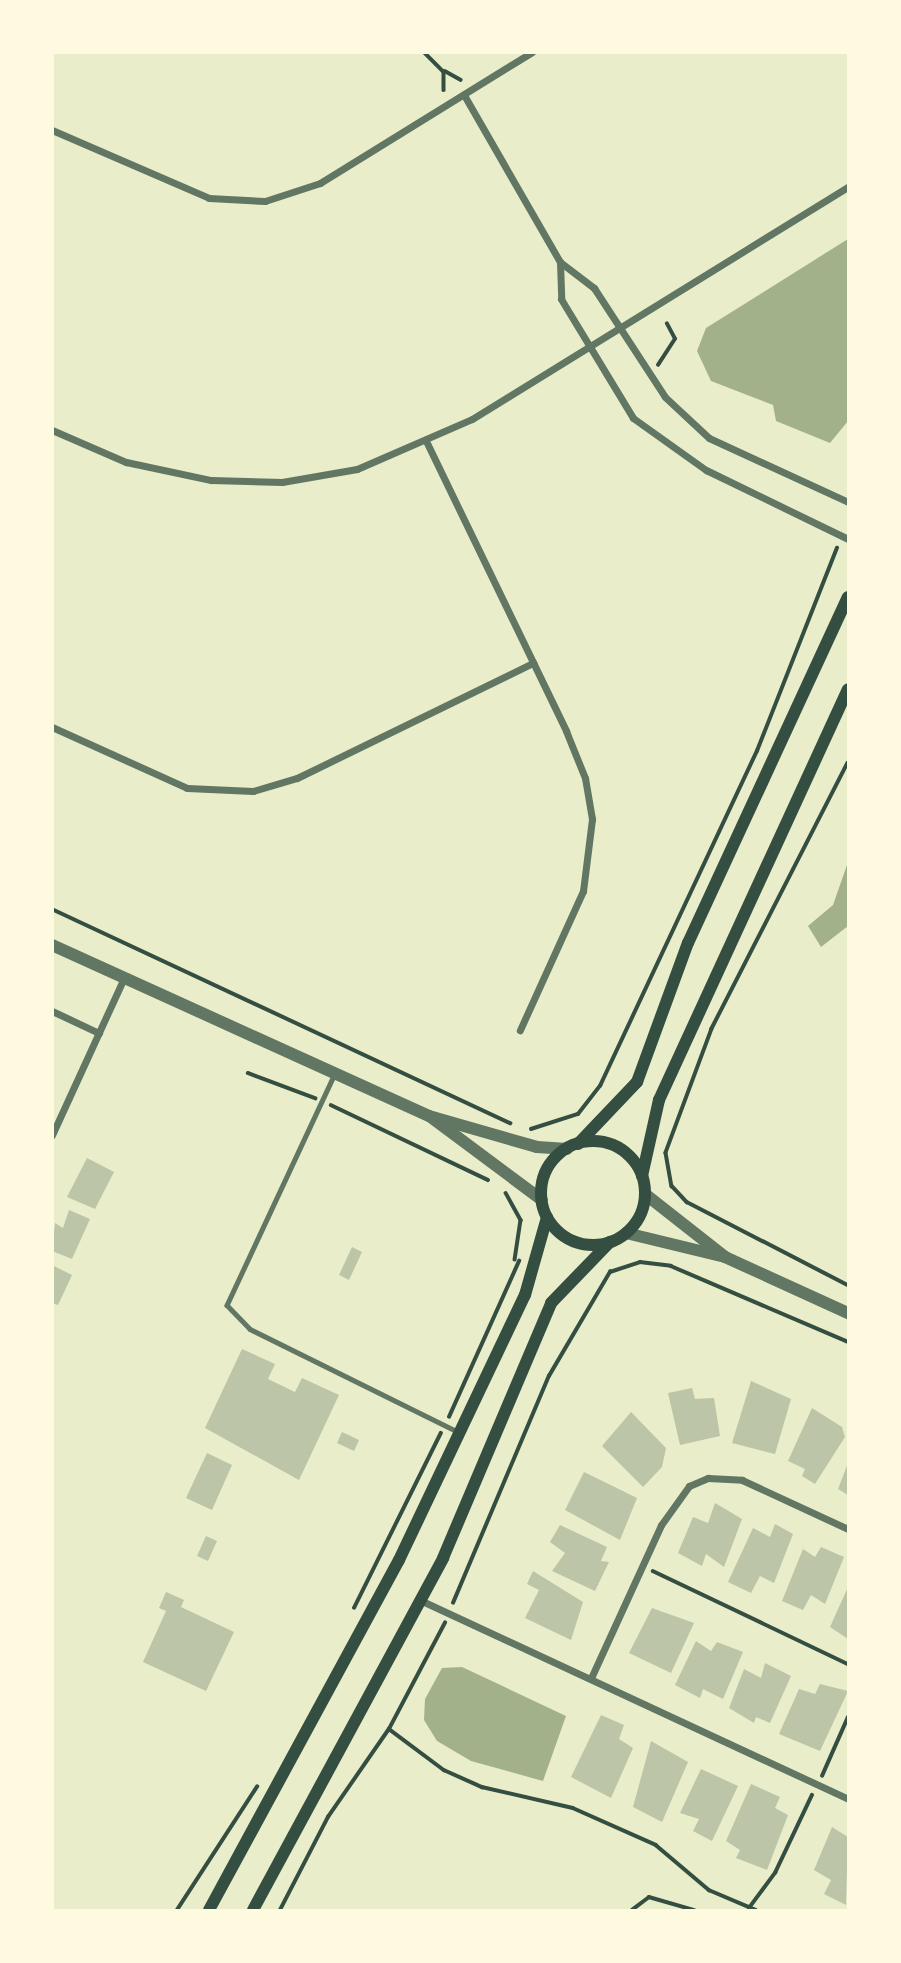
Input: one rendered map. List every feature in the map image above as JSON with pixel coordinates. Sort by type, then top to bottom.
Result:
[{"type":"main road","points":[[209,1910],[360,1637],[461,1433],[533,1274],[547,1217],[542,1200],[548,1167],[637,1082],[688,943],[849,597]]},
{"type":"main road","points":[[253,1910],[422,1601],[496,1446],[551,1303],[610,1242],[626,1233],[645,1194],[642,1176],[659,1100],[849,689]]},
{"type":"main road","points":[[572,1146],[616,1147],[642,1176]]},
{"type":"main road","points":[[547,1217],[574,1241],[610,1242]]},
{"type":"street","points":[[52,131],[209,198],[265,201],[320,183],[532,52]]},
{"type":"street","points":[[464,95],[560,262],[594,288],[620,326],[645,375],[709,438],[849,502]]},
{"type":"street","points":[[52,430],[150,470],[243,482],[318,478],[427,443],[849,187]]},
{"type":"street","points":[[560,262],[561,299],[632,418],[649,434],[706,470],[849,539]]},
{"type":"street","points":[[427,443],[585,778],[593,838],[583,891],[520,1030]]},
{"type":"street","points":[[52,727],[187,788],[253,791],[297,778],[533,663]]},
{"type":"street","points":[[52,945],[335,1076],[429,1116],[537,1147],[572,1146]]},
{"type":"street","points":[[52,1135],[124,978]]},
{"type":"street","points":[[52,1011],[99,1033]]},
{"type":"street","points":[[429,1116],[542,1200]]},
{"type":"street","points":[[645,1194],[725,1257]]},
{"type":"street","points":[[626,1233],[725,1257],[849,1313]]},
{"type":"street","points":[[590,1678],[674,1502],[708,1478],[742,1480],[849,1529]]},
{"type":"street","points":[[422,1601],[849,1799]]},
{"type":"lane","points":[[335,1076],[227,1305],[250,1329],[461,1433]]},
{"type":"path","points":[[424,52],[443,71],[461,80]]},
{"type":"path","points":[[443,71],[444,90]]},
{"type":"path","points":[[658,365],[675,339],[667,324]]},
{"type":"path","points":[[52,909],[521,1127],[566,1121],[600,1086],[757,751],[835,553]]},
{"type":"path","points":[[849,763],[745,958],[670,1130],[668,1174],[678,1195],[693,1206],[849,1285]]},
{"type":"path","points":[[248,1073],[323,1102],[494,1183]]},
{"type":"path","points":[[348,1619],[444,1426],[515,1260],[521,1220],[500,1188]]},
{"type":"path","points":[[689,1211],[693,1206]]},
{"type":"path","points":[[515,1260],[524,1263]]},
{"type":"path","points":[[458,1593],[503,1475],[585,1303],[610,1272],[656,1262],[849,1342]]},
{"type":"path","points":[[642,1565],[849,1664]]},
{"type":"path","points":[[280,1910],[328,1817],[389,1729],[442,1632]]},
{"type":"path","points":[[749,1908],[775,1873],[849,1717]]},
{"type":"path","points":[[389,1729],[444,1770],[482,1787],[573,1808],[656,1845],[709,1890],[756,1910]]},
{"type":"path","points":[[177,1910],[263,1777]]},
{"type":"path","points":[[632,1910],[649,1897],[694,1910]]},
{"type":"shaded area","points":[[848,239],[848,421],[830,443],[776,421],[773,405],[711,381],[697,351],[706,328]]},
{"type":"shaded area","points":[[848,862],[848,926],[821,947],[808,926],[833,905]]},
{"type":"shaded area","points":[[462,1667],[566,1716],[543,1781],[471,1761],[437,1741],[424,1720],[425,1699],[442,1668]]},
{"type":"building","points":[[87,1158],[114,1172],[95,1209],[67,1197]]},
{"type":"building","points":[[69,1210],[90,1219],[72,1259],[52,1251],[55,1223],[63,1228]]},
{"type":"building","points":[[352,1247],[362,1252],[349,1280],[339,1275]]},
{"type":"building","points":[[52,1265],[72,1275],[58,1305],[52,1303]]},
{"type":"building","points":[[242,1349],[275,1364],[268,1379],[295,1392],[302,1378],[339,1395],[299,1480],[205,1428]]},
{"type":"building","points":[[751,1381],[791,1399],[775,1454],[732,1443]]},
{"type":"building","points":[[692,1388],[695,1399],[714,1398],[720,1436],[680,1445],[668,1393]]},
{"type":"building","points":[[812,1408],[842,1427],[845,1437],[815,1484],[802,1476],[805,1469],[788,1461]]},
{"type":"building","points":[[631,1412],[666,1448],[662,1467],[643,1487],[602,1446]]},
{"type":"building","points":[[342,1432],[359,1440],[354,1451],[337,1443]]},
{"type":"building","points":[[207,1453],[232,1465],[212,1510],[186,1498]]},
{"type":"building","points":[[848,1463],[848,1495],[838,1489]]},
{"type":"building","points":[[584,1472],[637,1498],[620,1540],[565,1510]]},
{"type":"building","points":[[715,1503],[742,1519],[724,1567],[706,1554],[702,1566],[678,1553],[693,1517],[708,1523]]},
{"type":"building","points":[[775,1524],[793,1534],[774,1583],[760,1576],[751,1593],[728,1582],[753,1528],[770,1537]]},
{"type":"building","points":[[560,1525],[607,1547],[601,1561],[609,1562],[595,1591],[552,1571],[565,1553],[550,1542]]},
{"type":"building","points":[[206,1536],[217,1541],[208,1561],[197,1556]]},
{"type":"building","points":[[821,1547],[844,1557],[825,1604],[811,1595],[803,1610],[782,1601],[803,1549],[815,1557]]},
{"type":"building","points":[[533,1571],[583,1602],[571,1640],[525,1618],[539,1590],[527,1584]]},
{"type":"building","points":[[848,1587],[848,1639],[830,1627]]},
{"type":"building","points":[[166,1592],[184,1600],[181,1607],[234,1632],[206,1691],[143,1662],[166,1611],[159,1608]]},
{"type":"building","points":[[652,1608],[694,1623],[671,1673],[629,1653]]},
{"type":"building","points":[[696,1641],[711,1651],[717,1642],[743,1652],[723,1699],[703,1689],[700,1698],[675,1685]]},
{"type":"building","points":[[765,1663],[791,1676],[770,1723],[756,1717],[754,1723],[729,1708],[744,1669],[761,1678]]},
{"type":"building","points":[[820,1684],[848,1691],[820,1751],[779,1734],[799,1689],[815,1694]]},
{"type":"building","points":[[601,1715],[624,1725],[619,1739],[633,1748],[611,1798],[571,1777]]},
{"type":"building","points":[[651,1741],[688,1762],[662,1822],[633,1807]]},
{"type":"building","points":[[701,1769],[738,1786],[712,1841],[693,1831],[699,1819],[680,1813]]},
{"type":"building","points":[[751,1784],[780,1797],[775,1808],[788,1815],[767,1870],[736,1858],[740,1850],[726,1841]]},
{"type":"building","points":[[832,1827],[848,1837],[846,1905],[824,1894],[831,1880],[814,1870]]}]
